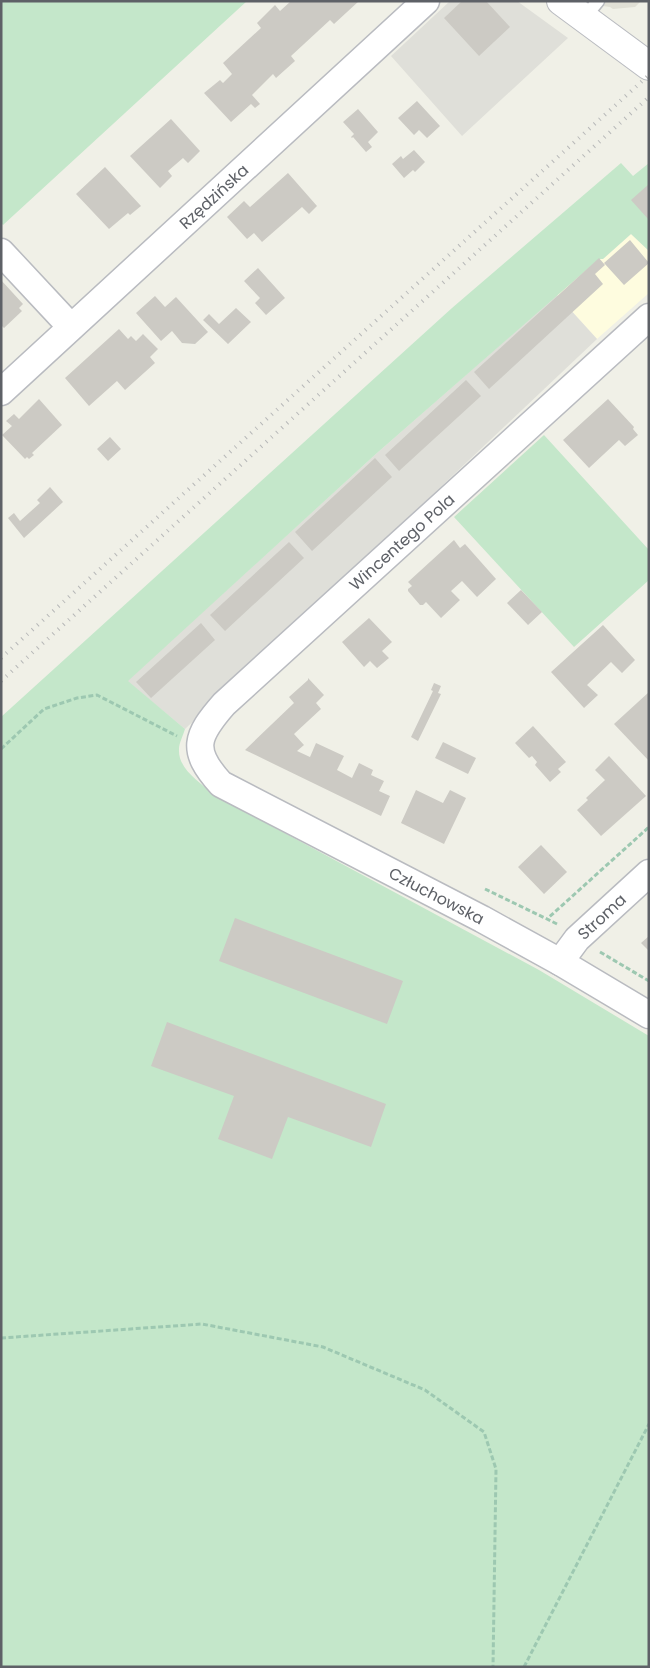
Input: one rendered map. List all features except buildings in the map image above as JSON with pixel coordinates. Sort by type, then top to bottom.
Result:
[{"type":"street","name":"Rzędzińska","points":[[1,392],[426,1]]},
{"type":"street","points":[[561,1],[591,9],[649,66]]},
{"type":"street","points":[[1,252],[71,328]]},
{"type":"street","name":"Wincentego Pola","points":[[200,747],[202,733],[209,721],[224,704],[649,317]]},
{"type":"street","name":"Człuchowska","points":[[200,747],[203,760],[221,784],[474,915],[560,962],[649,1015]]},
{"type":"street","name":"Stroma","points":[[560,962],[578,939],[649,873]]},
{"type":"path","points":[[1,749],[44,709],[77,698],[97,695],[200,747]]},
{"type":"path","points":[[485,889],[547,919]]},
{"type":"path","points":[[1,1338],[202,1324],[323,1348],[425,1390],[484,1432],[496,1469],[493,1667]]},
{"type":"path","points":[[524,1667],[649,1424]]},
{"type":"shaded area","points":[[450,1],[517,1],[568,38],[462,136],[391,56]]},
{"type":"shaded area","points":[[597,1],[641,1],[635,7],[613,9],[603,6]]},
{"type":"shaded area","points":[[631,234],[649,251],[649,293],[597,339],[557,295],[599,258],[603,259]]},
{"type":"shaded area","points":[[557,295],[597,339],[185,729],[127,681],[377,453]]},
{"type":"green space","points":[[1,1],[247,1],[3,225],[1,223]]},
{"type":"green space","points":[[621,163],[633,176],[649,163],[649,251],[631,234],[603,259],[599,259],[377,453],[128,681],[185,729],[179,747],[182,763],[212,794],[539,970],[649,1036],[649,1667],[1,1667],[1,717],[452,308]]},
{"type":"green space","points":[[544,435],[649,550],[649,580],[574,647],[454,517]]},
{"type":"railway","points":[[1,658],[649,75]]},
{"type":"railway","points":[[1,681],[649,97]]}]
